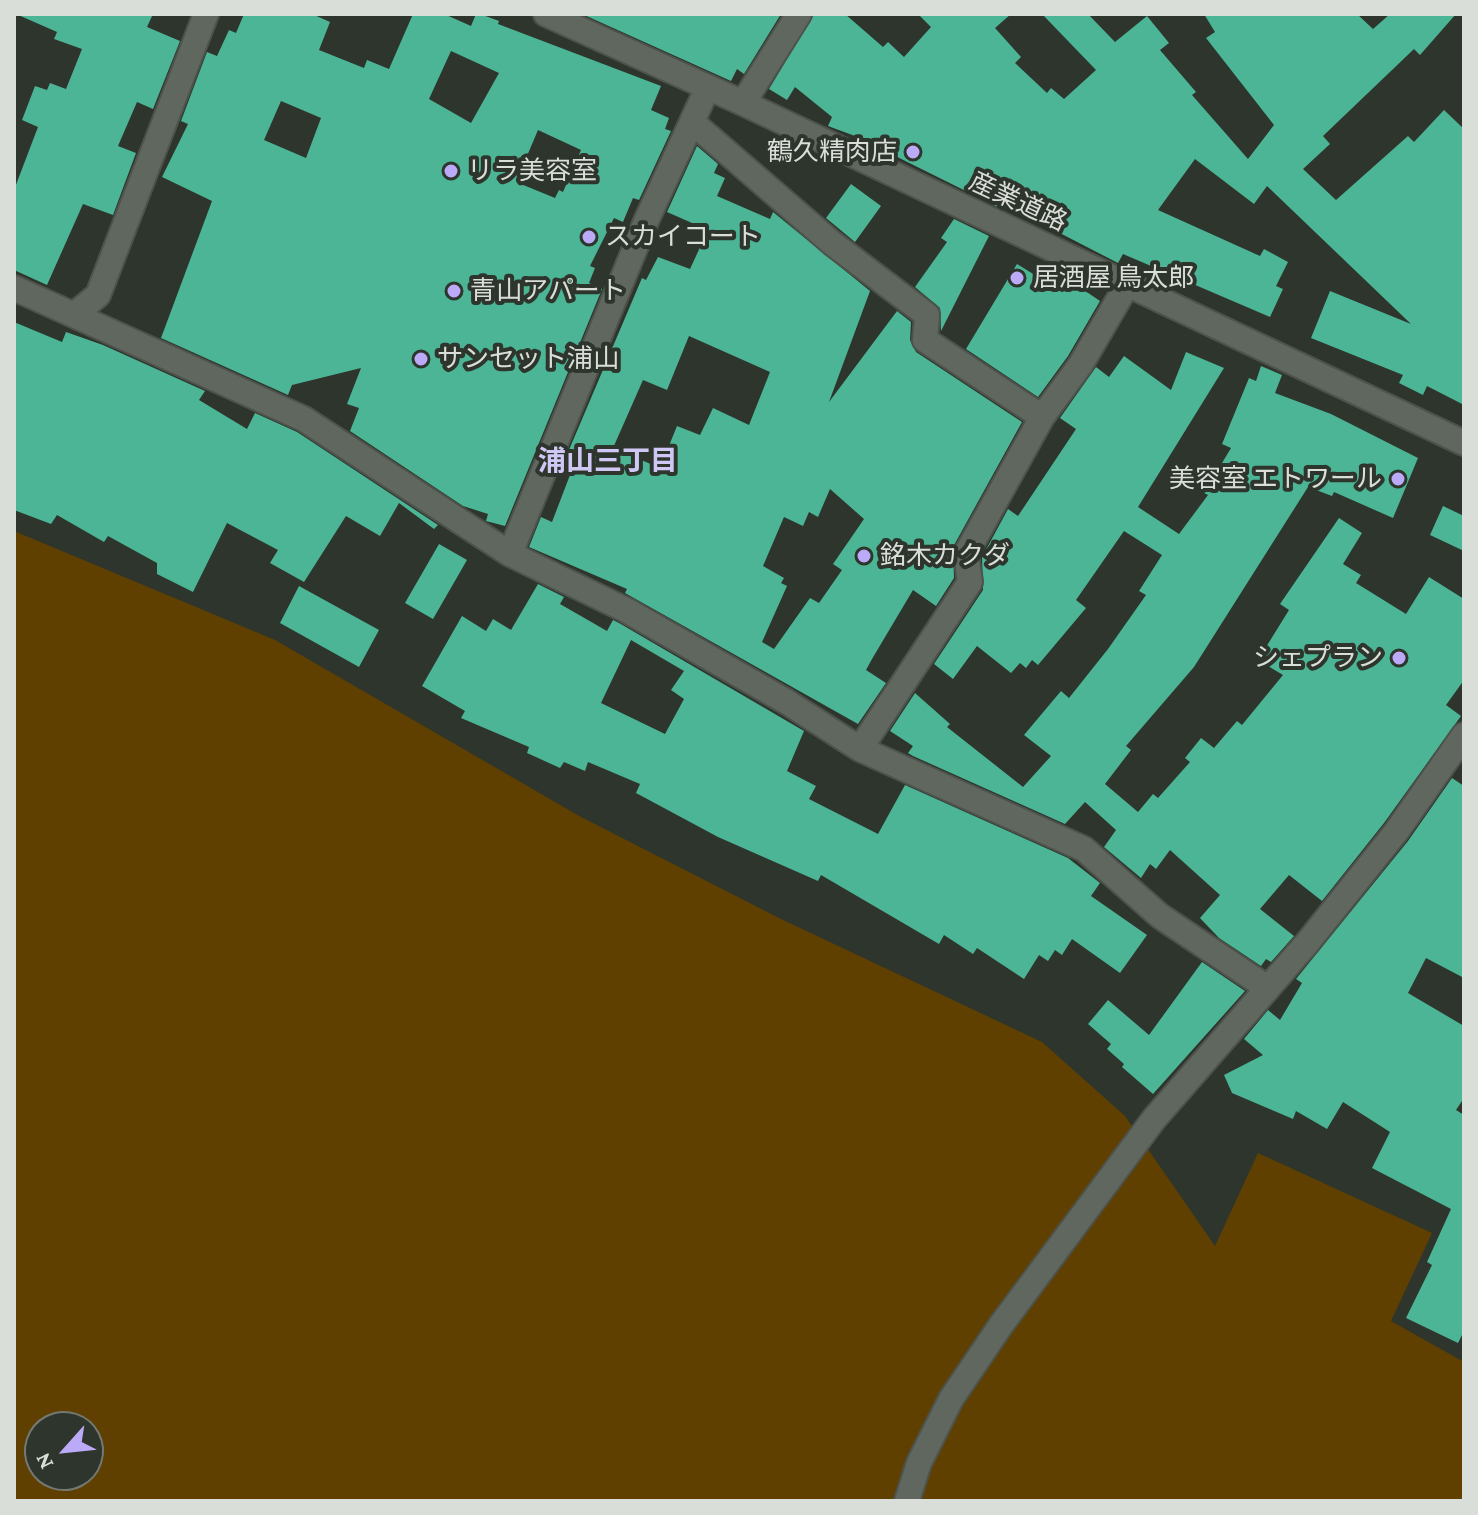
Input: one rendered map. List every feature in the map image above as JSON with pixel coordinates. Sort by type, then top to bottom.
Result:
[{"type":"street","points":[[74,315],[98,295],[206,14]]},
{"type":"street","name":"産業道路","points":[[546,14],[743,103],[1464,443]]},
{"type":"street","points":[[743,103],[799,14]]},
{"type":"street","points":[[510,554],[647,219],[708,87]]},
{"type":"street","points":[[692,122],[832,243],[927,315],[925,340],[1042,417]]},
{"type":"street","points":[[860,749],[970,582],[966,554],[1042,417],[1081,364],[1127,285]]},
{"type":"street","points":[[14,288],[304,419],[510,554],[626,610],[787,702],[860,749],[1084,849],[1160,916],[1266,987]]},
{"type":"street","points":[[907,1501],[919,1463],[951,1399],[1001,1325],[1154,1119],[1308,942],[1396,832],[1464,735]]},
{"type":"shaded area","points":[[14,531],[275,640],[581,817],[781,919],[1042,1042],[1125,1116],[1215,1246],[1258,1153],[1432,1233],[1391,1321],[1464,1362],[1464,1501],[14,1501]]},
{"type":"building","points":[[16,14],[153,14],[147,27],[180,41],[153,109],[137,102],[118,146],[136,153],[113,215],[83,204],[47,285],[14,270],[14,190],[38,127],[22,120],[35,86],[47,90],[50,83],[66,89],[82,49],[54,39],[57,32]]},
{"type":"building","points":[[244,14],[312,14],[330,22],[319,50],[364,68],[367,60],[389,69],[413,14],[444,14],[471,26],[476,14],[480,14],[499,21],[498,24],[661,86],[651,110],[669,118],[665,129],[671,131],[639,200],[633,198],[623,222],[614,218],[590,266],[595,268],[589,283],[602,289],[505,526],[486,521],[488,514],[463,506],[350,431],[359,408],[347,404],[361,368],[292,385],[288,395],[161,338],[212,201],[162,177],[188,124],[181,121],[207,52],[217,56],[229,30],[236,33]],"holes":[[[451,51],[499,73],[471,123],[429,99]],[[281,101],[321,118],[306,158],[264,140]],[[538,130],[581,150],[563,192],[559,190],[555,198],[516,182]]]},
{"type":"building","points":[[582,14],[781,14],[744,74],[737,69],[731,81]]},
{"type":"building","points":[[814,14],[845,14],[883,47],[888,42],[904,57],[931,27],[918,14],[1011,14],[995,28],[1021,57],[1015,63],[1047,93],[1051,88],[1064,99],[1096,70],[1042,14],[1088,14],[1115,42],[1147,16],[1169,43],[1160,50],[1196,92],[1192,95],[1248,159],[1274,125],[1206,38],[1215,32],[1204,14],[1357,14],[1373,29],[1390,14],[1456,14],[1420,55],[1414,49],[1323,136],[1330,144],[1303,169],[1336,200],[1408,136],[1414,142],[1444,110],[1464,129],[1464,405],[1427,386],[1423,395],[1399,383],[1403,375],[1311,338],[1330,291],[1411,324],[1267,186],[1254,204],[1195,159],[1158,210],[1260,256],[1264,249],[1288,262],[1276,286],[1283,289],[1270,317],[1123,254],[1118,263],[1052,229],[1056,223],[1010,195],[1002,209],[855,136],[828,126],[832,117],[795,87],[787,100],[769,89]]},
{"type":"building","points":[[697,146],[718,164],[714,173],[725,178],[717,196],[770,219],[773,212],[870,291],[829,402],[897,311],[911,322],[910,340],[916,352],[1022,422],[953,547],[954,578],[936,606],[913,590],[866,670],[886,683],[858,724],[625,593],[627,589],[529,547],[541,517],[552,522],[570,475],[560,471],[642,278],[646,280],[658,257],[690,269],[708,230],[667,212]],"holes":[[[689,336],[770,372],[749,425],[713,408],[700,435],[677,426],[660,468],[613,448],[643,380],[667,390]],[[830,489],[864,519],[833,564],[842,570],[819,603],[810,598],[774,649],[762,642],[787,586],[781,583],[784,578],[763,566],[784,517],[803,526],[809,512],[818,517]]]},
{"type":"building","points":[[851,184],[881,206],[855,242],[826,218]]},
{"type":"building","points":[[954,219],[989,236],[941,331],[940,308],[915,287],[947,242],[941,238]]},
{"type":"building","points":[[1017,264],[1038,277],[1047,265],[1100,301],[1068,356],[1038,397],[966,349]]},
{"type":"building","points":[[14,322],[62,342],[66,332],[103,345],[205,391],[199,400],[247,429],[255,413],[297,432],[438,525],[434,529],[399,503],[380,536],[346,516],[304,582],[270,563],[278,550],[227,523],[193,592],[157,574],[157,563],[108,536],[104,542],[57,515],[51,524],[14,510]]},
{"type":"building","points":[[1186,352],[1224,368],[1138,507],[1179,534],[1208,495],[1204,493],[1231,448],[1222,444],[1249,378],[1256,381],[1261,366],[1282,375],[1275,393],[1331,414],[1418,458],[1393,518],[1334,492],[1332,496],[1308,487],[1194,667],[1126,746],[1131,750],[1105,784],[1138,812],[1153,794],[1158,798],[1190,762],[1185,758],[1201,738],[1214,748],[1237,721],[1242,725],[1283,675],[1258,660],[1289,610],[1280,604],[1339,518],[1362,533],[1343,564],[1361,575],[1356,583],[1406,614],[1429,577],[1464,599],[1464,680],[1446,705],[1461,716],[1384,823],[1322,901],[1289,875],[1260,909],[1294,936],[1271,962],[1266,959],[1261,966],[1219,938],[1200,918],[1220,895],[1170,850],[1156,869],[1150,864],[1141,878],[1104,847],[1116,830],[1085,802],[1065,824],[913,756],[908,753],[913,746],[890,731],[915,693],[950,724],[947,727],[1023,787],[1051,756],[1024,735],[1061,691],[1069,698],[1108,649],[1146,595],[1139,591],[1162,555],[1124,531],[1076,600],[1086,608],[1038,665],[1032,660],[1026,668],[1020,663],[1011,673],[977,646],[953,679],[934,664],[983,590],[982,557],[1008,509],[1018,516],[1076,429],[1060,418],[1096,367],[1109,377],[1124,356],[1171,390]]},
{"type":"building","points":[[1443,506],[1464,516],[1464,551],[1430,535]]},
{"type":"building","points":[[439,544],[467,560],[433,619],[405,603]]},
{"type":"building","points":[[538,584],[564,597],[560,604],[607,631],[613,620],[619,623],[804,731],[787,771],[816,786],[809,799],[878,834],[905,785],[1068,858],[1100,883],[1091,896],[1147,935],[1120,973],[1072,939],[1062,955],[1055,950],[1048,961],[1039,955],[1024,979],[977,948],[973,954],[944,935],[939,944],[821,875],[818,881],[718,837],[636,793],[640,784],[588,762],[585,771],[564,762],[560,768],[527,753],[529,747],[461,718],[465,711],[422,686],[462,616],[486,631],[493,619],[511,630]],"holes":[[[631,640],[684,671],[671,690],[684,699],[665,734],[601,703]]]},
{"type":"building","points":[[299,586],[379,630],[359,667],[280,623]]},
{"type":"building","points":[[1452,778],[1464,786],[1464,978],[1426,958],[1408,993],[1464,1026],[1464,1098],[1456,1110],[1464,1115],[1464,1331],[1458,1343],[1406,1318],[1432,1265],[1427,1262],[1451,1209],[1372,1168],[1390,1132],[1343,1102],[1327,1129],[1296,1111],[1293,1119],[1232,1093],[1224,1075],[1263,1055],[1244,1039],[1268,1010],[1280,1020],[1302,983],[1296,979],[1408,841]]},
{"type":"building","points":[[1202,962],[1245,991],[1153,1094],[1122,1067],[1124,1064],[1107,1049],[1111,1044],[1088,1024],[1108,1000],[1149,1035]]},
{"type":"place","name":"鶴久精肉店","points":[[913,152]]},
{"type":"place","name":"リラ美容室","points":[[451,171]]},
{"type":"place","name":"スカイコート","points":[[589,237]]},
{"type":"place","name":"居酒屋 鳥太郎","points":[[1017,278]]},
{"type":"place","name":"青山アパート","points":[[454,291]]},
{"type":"place","name":"サンセット浦山","points":[[421,359]]},
{"type":"place","name":"美容室 エトワール","points":[[1398,479]]},
{"type":"place","name":"銘木カクダ","points":[[864,556]]},
{"type":"place","name":"シェプラン","points":[[1399,658]]},
{"type":"district","name":"浦山三丁目","points":[[608,461]]}]
